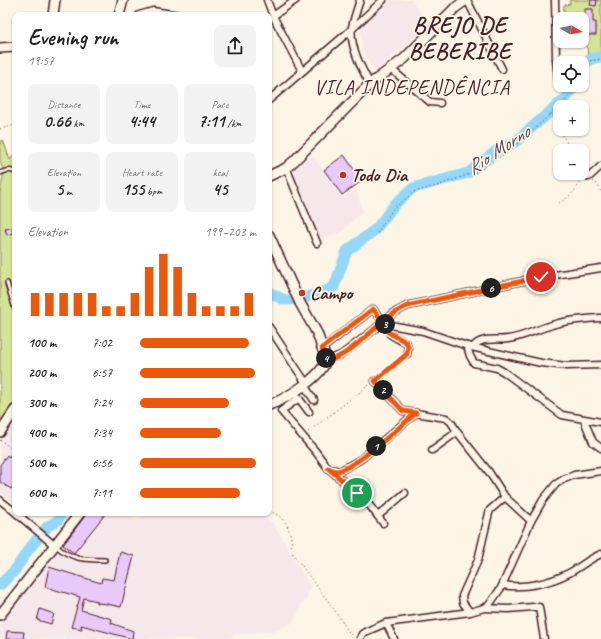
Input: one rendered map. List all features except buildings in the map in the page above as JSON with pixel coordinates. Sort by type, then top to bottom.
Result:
[{"type":"street","points":[[53,12],[55,0]]},
{"type":"street","points":[[120,12],[123,0]]},
{"type":"street","points":[[267,0],[272,12]]},
{"type":"street","points":[[296,0],[273,16],[302,71]]},
{"type":"street","points":[[360,0],[352,29],[357,54],[370,84]]},
{"type":"street","points":[[272,97],[352,29],[383,0]]},
{"type":"street","points":[[272,174],[286,167],[301,154],[370,84],[404,59],[455,8],[467,0],[502,69]]},
{"type":"street","points":[[555,0],[556,56]]},
{"type":"street","points":[[150,12],[160,12]]},
{"type":"street","points":[[0,48],[12,47]]},
{"type":"street","points":[[392,69],[430,102],[440,103]]},
{"type":"street","points":[[589,176],[601,166]]},
{"type":"street","points":[[286,167],[317,243]]},
{"type":"street","points":[[272,242],[300,304],[314,327],[326,362]]},
{"type":"street","points":[[383,523],[367,502],[328,468],[281,411],[326,362],[341,355],[394,313],[407,306],[541,277],[601,268]]},
{"type":"street","points":[[322,348],[373,309],[385,324],[390,334],[407,344],[407,354]]},
{"type":"street","points":[[470,346],[481,340],[506,340],[520,337],[552,325],[601,318]]},
{"type":"street","points":[[385,324],[423,330],[470,346],[540,364],[567,366],[601,365]]},
{"type":"street","points":[[272,332],[314,400]]},
{"type":"street","points":[[470,346],[470,356],[474,362],[504,372],[562,415],[601,422]]},
{"type":"street","points":[[375,381],[403,411],[446,418],[451,422],[457,432],[489,472],[505,497],[531,521]]},
{"type":"street","points":[[272,404],[297,395]]},
{"type":"street","points":[[297,395],[309,412]]},
{"type":"street","points":[[328,468],[334,471],[340,470],[360,459],[416,413]]},
{"type":"street","points":[[0,432],[12,414]]},
{"type":"street","points":[[584,420],[593,442],[601,448]]},
{"type":"street","points":[[432,450],[457,432]]},
{"type":"street","points":[[360,639],[362,634],[365,632],[386,622],[470,612],[489,605],[503,585],[531,521],[543,500],[560,481],[574,475],[601,471]]},
{"type":"street","points":[[378,516],[405,493]]},
{"type":"street","points":[[470,612],[463,603],[462,596],[478,560],[490,510],[505,497]]},
{"type":"street","points":[[0,500],[12,510]]},
{"type":"street","points":[[19,516],[52,543]]},
{"type":"street","points":[[0,615],[52,543],[77,516]]},
{"type":"street","points":[[503,585],[519,586],[557,578],[569,573],[601,554]]},
{"type":"street","points":[[484,608],[540,608],[544,639]]},
{"type":"street","points":[[386,622],[394,639]]},
{"type":"lane","points":[[0,173],[12,170]]},
{"type":"lane","points":[[7,283],[12,299]]},
{"type":"lane","points":[[52,543],[72,556],[86,560],[106,560]]},
{"type":"path","points":[[589,62],[601,59]]},
{"type":"path","points":[[378,233],[393,209],[414,192],[438,186],[478,171],[516,146],[564,102],[572,92]]},
{"type":"path","points":[[550,114],[568,144]]},
{"type":"path","points":[[0,129],[12,126]]},
{"type":"path","points":[[559,203],[566,199],[576,189],[582,180]]},
{"type":"path","points":[[302,436],[375,381],[407,354]]},
{"type":"path","points":[[0,440],[12,449]]},
{"type":"path","points":[[272,512],[279,515],[288,529],[291,538],[291,551],[354,639]]},
{"type":"shaded area","points":[[389,0],[411,0],[429,25],[375,72],[362,50],[361,26]]},
{"type":"shaded area","points":[[312,155],[343,197],[356,189],[363,211],[342,232],[320,240],[292,171]]},
{"type":"shaded area","points":[[12,422],[12,501],[0,491],[0,440]]},
{"type":"shaded area","points":[[85,516],[130,516],[135,521],[143,516],[262,516],[273,523],[310,586],[306,601],[301,603],[300,609],[292,623],[278,630],[236,635],[228,639],[0,639],[0,623]]},
{"type":"green space","points":[[570,0],[601,0],[601,54],[588,55],[589,12],[563,12],[564,5],[570,4]]},
{"type":"green space","points":[[3,140],[10,160],[12,158],[12,408],[0,426],[0,193],[4,172],[0,162],[0,141]]},
{"type":"water","points":[[272,292],[283,297],[293,297],[296,303],[288,302],[272,296]]},
{"type":"waterway","name":"Rio Morno","points":[[589,60],[601,57]]},
{"type":"waterway","name":"Rio Morno","points":[[272,294],[282,299],[291,300],[311,296],[334,287],[347,251],[376,229],[395,204],[413,188],[468,173],[496,151],[515,142],[565,99],[571,92]]},
{"type":"waterway","name":"Rio Morno","points":[[0,585],[15,570],[29,549],[48,526],[57,521],[60,516]]},
{"type":"place","name":"Todo Dia","points":[[343,175]]},
{"type":"place","name":"Campo","points":[[302,293]]},
{"type":"district","name":"BREJO DE BEBERIBE","points":[[460,38]]},
{"type":"district","name":"VILA INDEPENDÊNCIA","points":[[412,87]]},
{"type":"route","points":[[357,493],[328,468],[334,471],[340,470],[360,459],[416,413],[403,411],[375,381],[407,354],[408,346],[406,342],[388,332],[385,324],[373,309],[322,348],[326,362],[341,355],[360,341],[374,329],[380,324],[386,319],[394,313],[407,306],[541,277]]}]
